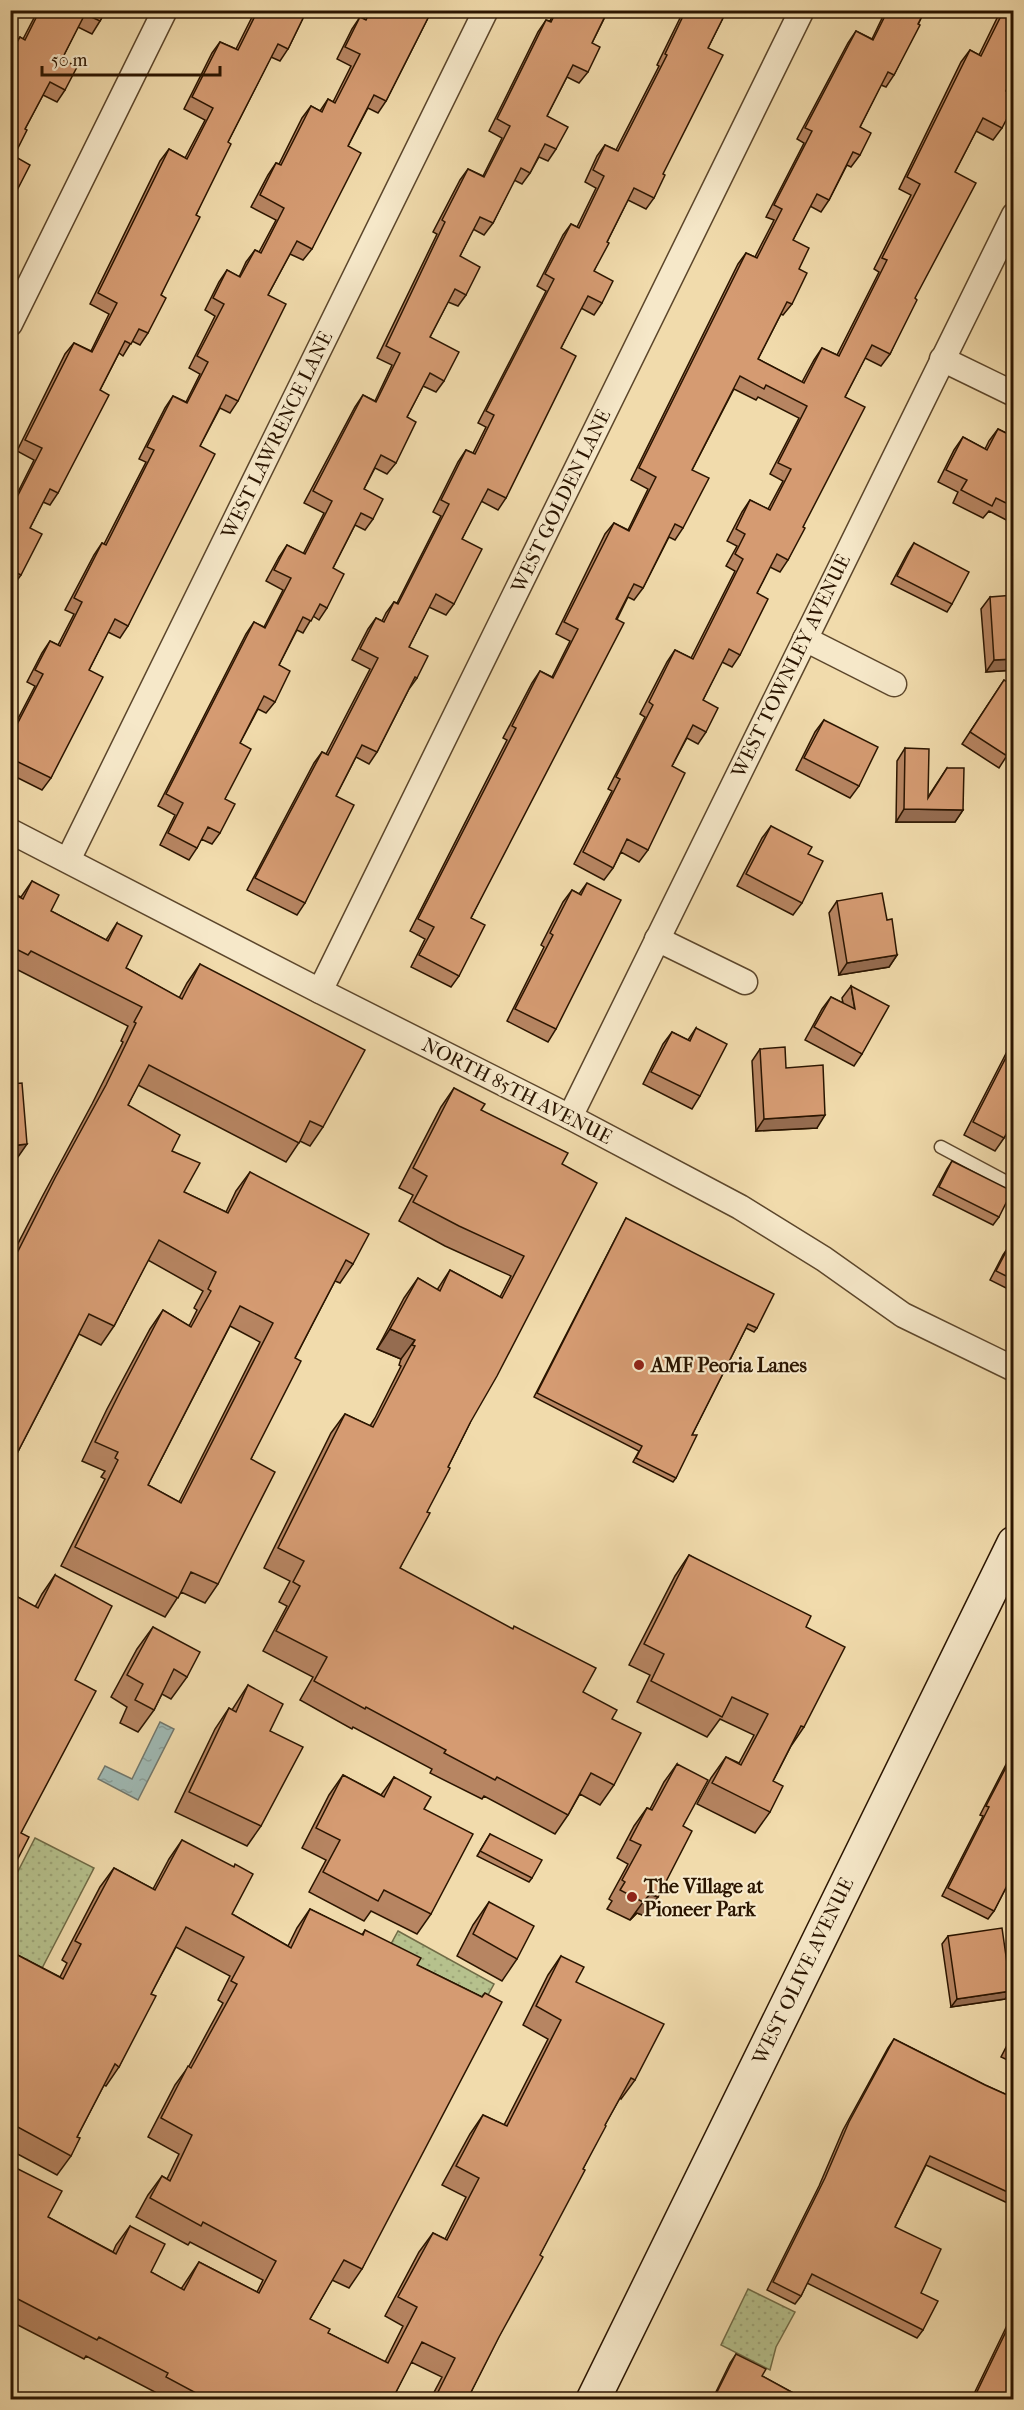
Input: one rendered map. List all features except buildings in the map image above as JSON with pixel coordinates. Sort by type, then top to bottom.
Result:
[{"type":"main road","name":"WEST OLIVE AVENUE","points":[[593,2400],[1014,1543]]},
{"type":"street","points":[[10,324],[165,10]]},
{"type":"street","name":"WEST LAWRENCE LANE","points":[[68,860],[486,10]]},
{"type":"street","name":"WEST GOLDEN LANE","points":[[320,991],[802,10]]},
{"type":"street","name":"WEST TOWNLEY AVENUE","points":[[570,1117],[1014,215]]},
{"type":"street","points":[[942,359],[1014,394]]},
{"type":"street","points":[[805,639],[894,684]]},
{"type":"street","name":"NORTH 85TH AVENUE","points":[[10,831],[570,1117],[740,1207],[824,1259],[903,1315],[1014,1369]]},
{"type":"street","points":[[657,939],[745,982]]},
{"type":"lane","points":[[941,1147],[1014,1186]]},
{"type":"green space","points":[[35,1838],[94,1868],[39,1974],[11,1959],[10,1887]]},
{"type":"green space","points":[[398,1931],[494,1984],[482,2006],[385,1955]]},
{"type":"green space","points":[[748,2289],[795,2312],[776,2347],[770,2370],[721,2345]]},
{"type":"water","points":[[160,1722],[174,1729],[138,1800],[98,1779],[105,1766],[132,1779]]},
{"type":"place","name":"AMF Peoria Lanes","points":[[639,1365]]},
{"type":"place","name":"The Village at Pioneer Park","points":[[632,1897]]}]
